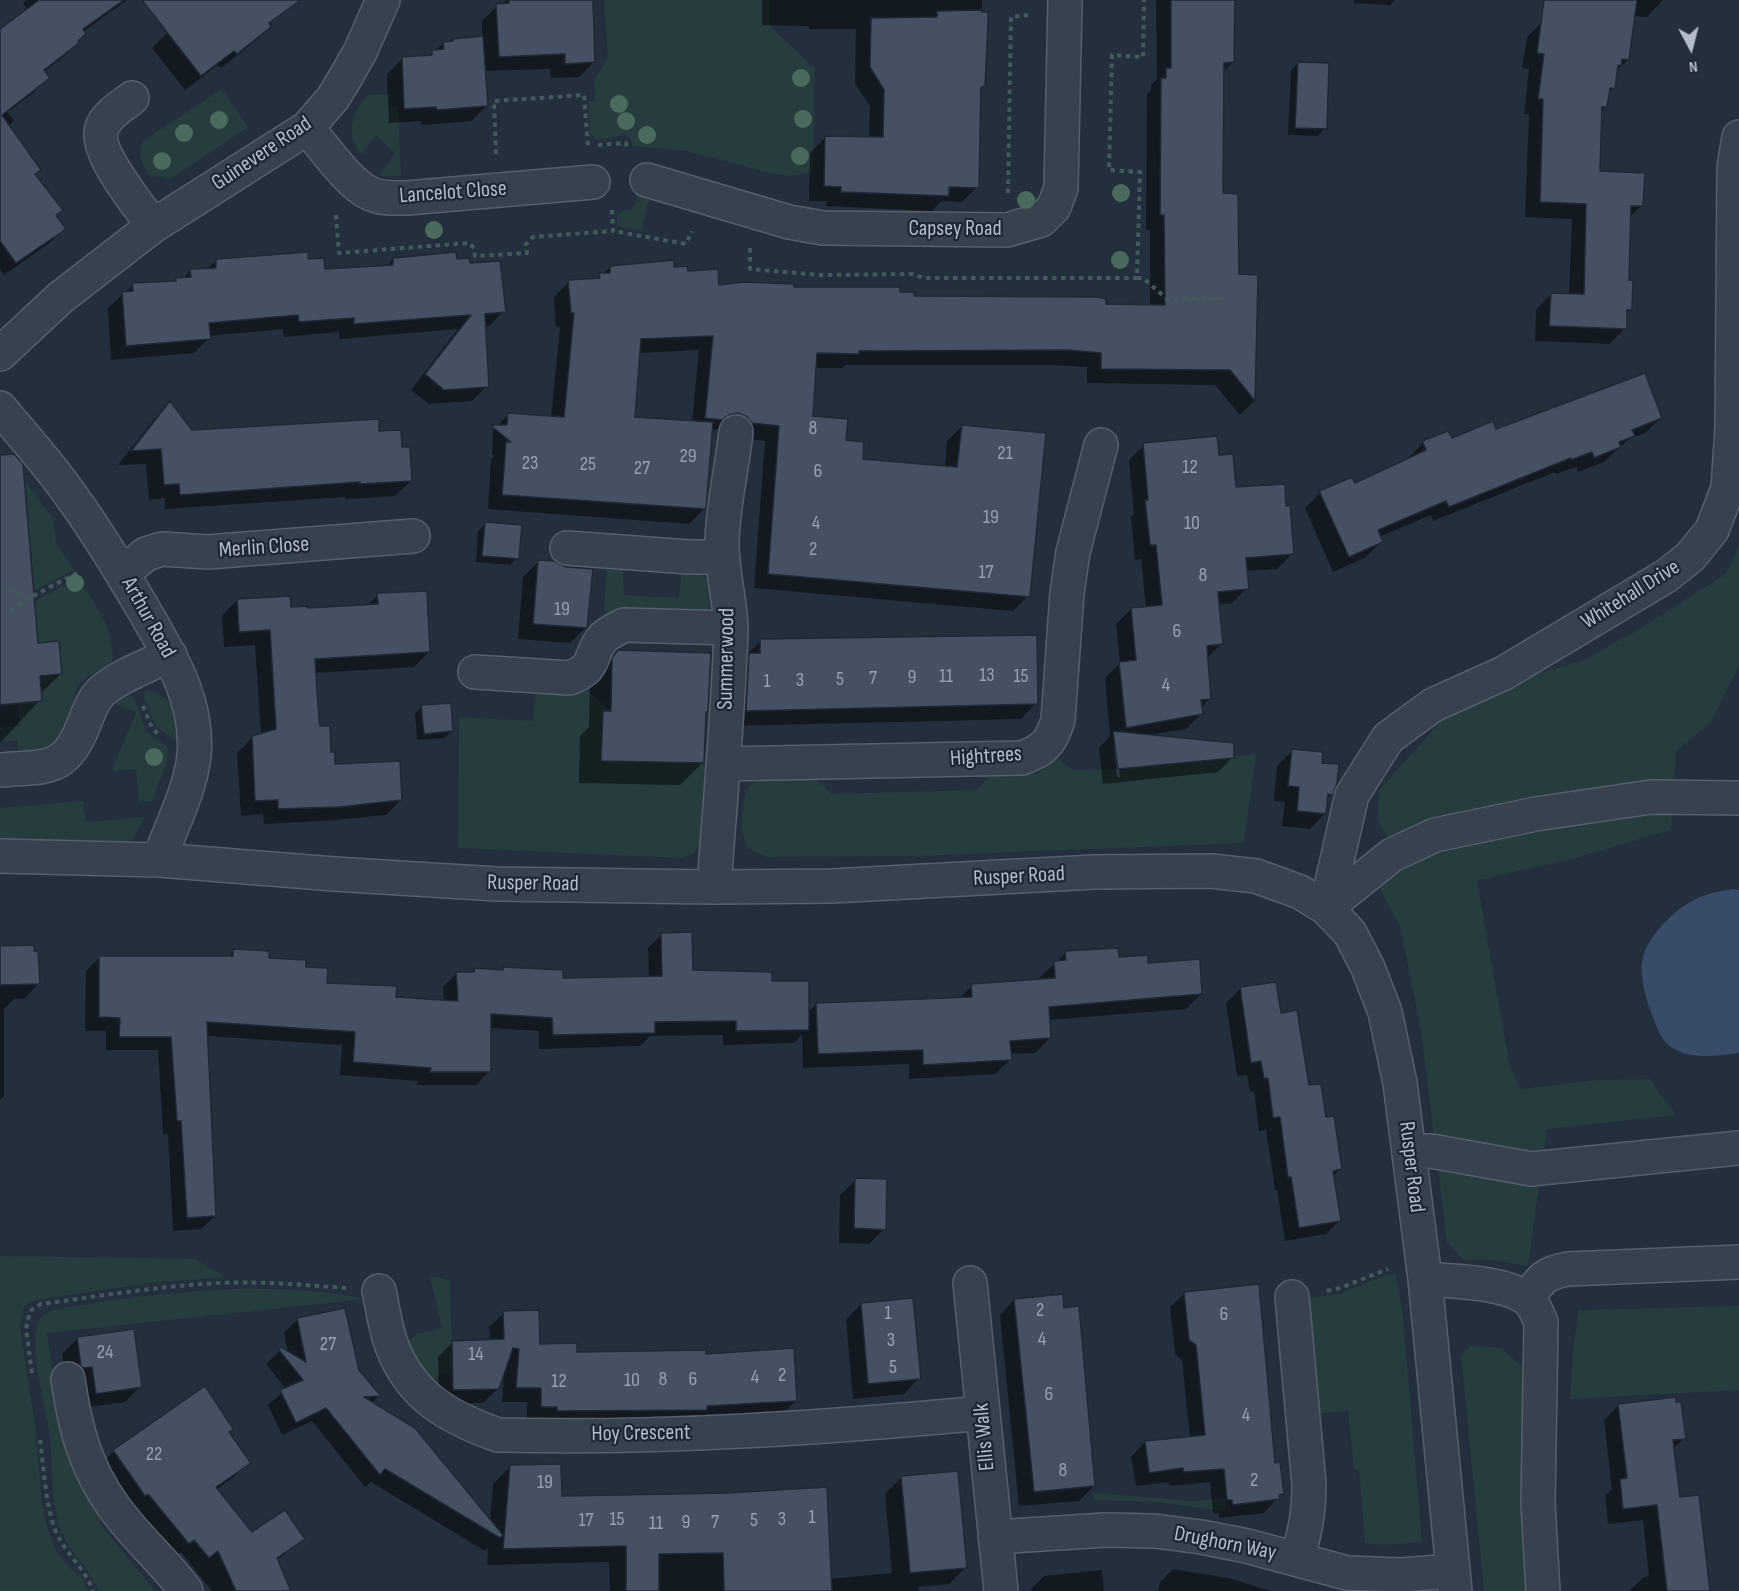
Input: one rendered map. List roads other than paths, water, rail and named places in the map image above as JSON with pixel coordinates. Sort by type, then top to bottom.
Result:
[{"type":"street","name":"Guinevere Road","points":[[0,354],[60,298],[153,226],[307,128],[333,98],[344,80],[365,43],[383,0]]},
{"type":"street","name":"Capsey Road","points":[[647,180],[789,222],[823,228],[1007,230],[1041,220],[1054,207],[1062,188],[1065,0]]},
{"type":"street","points":[[132,98],[106,119],[101,129],[101,140],[112,166],[153,226]]},
{"type":"street","name":"Lancelot Close","points":[[307,128],[353,182],[369,193],[387,198],[593,182]]},
{"type":"street","name":"Whitehall Drive","points":[[1326,908],[1352,795],[1388,738],[1433,705],[1504,673],[1666,576],[1690,557],[1712,530],[1728,488],[1732,429],[1734,168],[1739,137]]},
{"type":"street","name":"Arthur Road","points":[[0,408],[68,492],[123,573],[170,655],[186,690],[190,706],[194,756],[185,790],[159,860]]},
{"type":"street","name":"Summerwood","points":[[714,887],[731,628],[730,600],[722,557],[722,539],[736,432]]},
{"type":"street","name":"Hightrees","points":[[723,764],[1022,758],[1039,752],[1053,737],[1058,720],[1066,593],[1101,445]]},
{"type":"street","name":"Merlin Close","points":[[123,573],[146,554],[162,549],[208,552],[413,536]]},
{"type":"street","points":[[567,548],[689,557],[722,557]]},
{"type":"street","points":[[475,672],[569,678],[582,674],[591,665],[602,639],[613,630],[624,626],[731,628]]},
{"type":"street","points":[[0,770],[43,766],[58,761],[68,754],[77,742],[92,702],[102,690],[170,655]]},
{"type":"street","points":[[1326,908],[1392,855],[1435,836],[1536,814],[1651,797],[1739,798]]},
{"type":"street","name":"Rusper Road","points":[[0,856],[159,860],[497,884],[714,887],[832,886],[1095,872],[1211,871],[1256,876],[1300,892],[1326,908],[1350,933],[1368,968],[1385,1012],[1400,1083],[1425,1279],[1454,1581]]},
{"type":"street","points":[[1408,1152],[1431,1151],[1530,1169],[1739,1148]]},
{"type":"street","points":[[1527,1299],[1540,1278],[1556,1271],[1739,1262]]},
{"type":"street","points":[[1425,1279],[1492,1286],[1527,1299],[1535,1309],[1540,1322],[1538,1503],[1543,1591]]},
{"type":"street","name":"Ellis Walk","points":[[970,1283],[1000,1591]]},
{"type":"street","name":"Hoy Crescent","points":[[379,1291],[392,1345],[407,1375],[418,1390],[452,1416],[498,1435],[720,1433],[870,1424],[983,1413]]},
{"type":"street","points":[[1292,1297],[1309,1484],[1307,1521],[1296,1559]]},
{"type":"street","points":[[68,1379],[79,1439],[91,1470],[115,1508],[186,1591]]},
{"type":"street","name":"Drughorn Way","points":[[995,1537],[1105,1530],[1155,1531],[1247,1546],[1347,1573],[1454,1581]]},
{"type":"water","points":[[1734,889],[1739,890],[1739,1053],[1704,1056],[1687,1054],[1667,1044],[1659,1031],[1643,985],[1643,957],[1656,932],[1687,904],[1704,896]]}]
